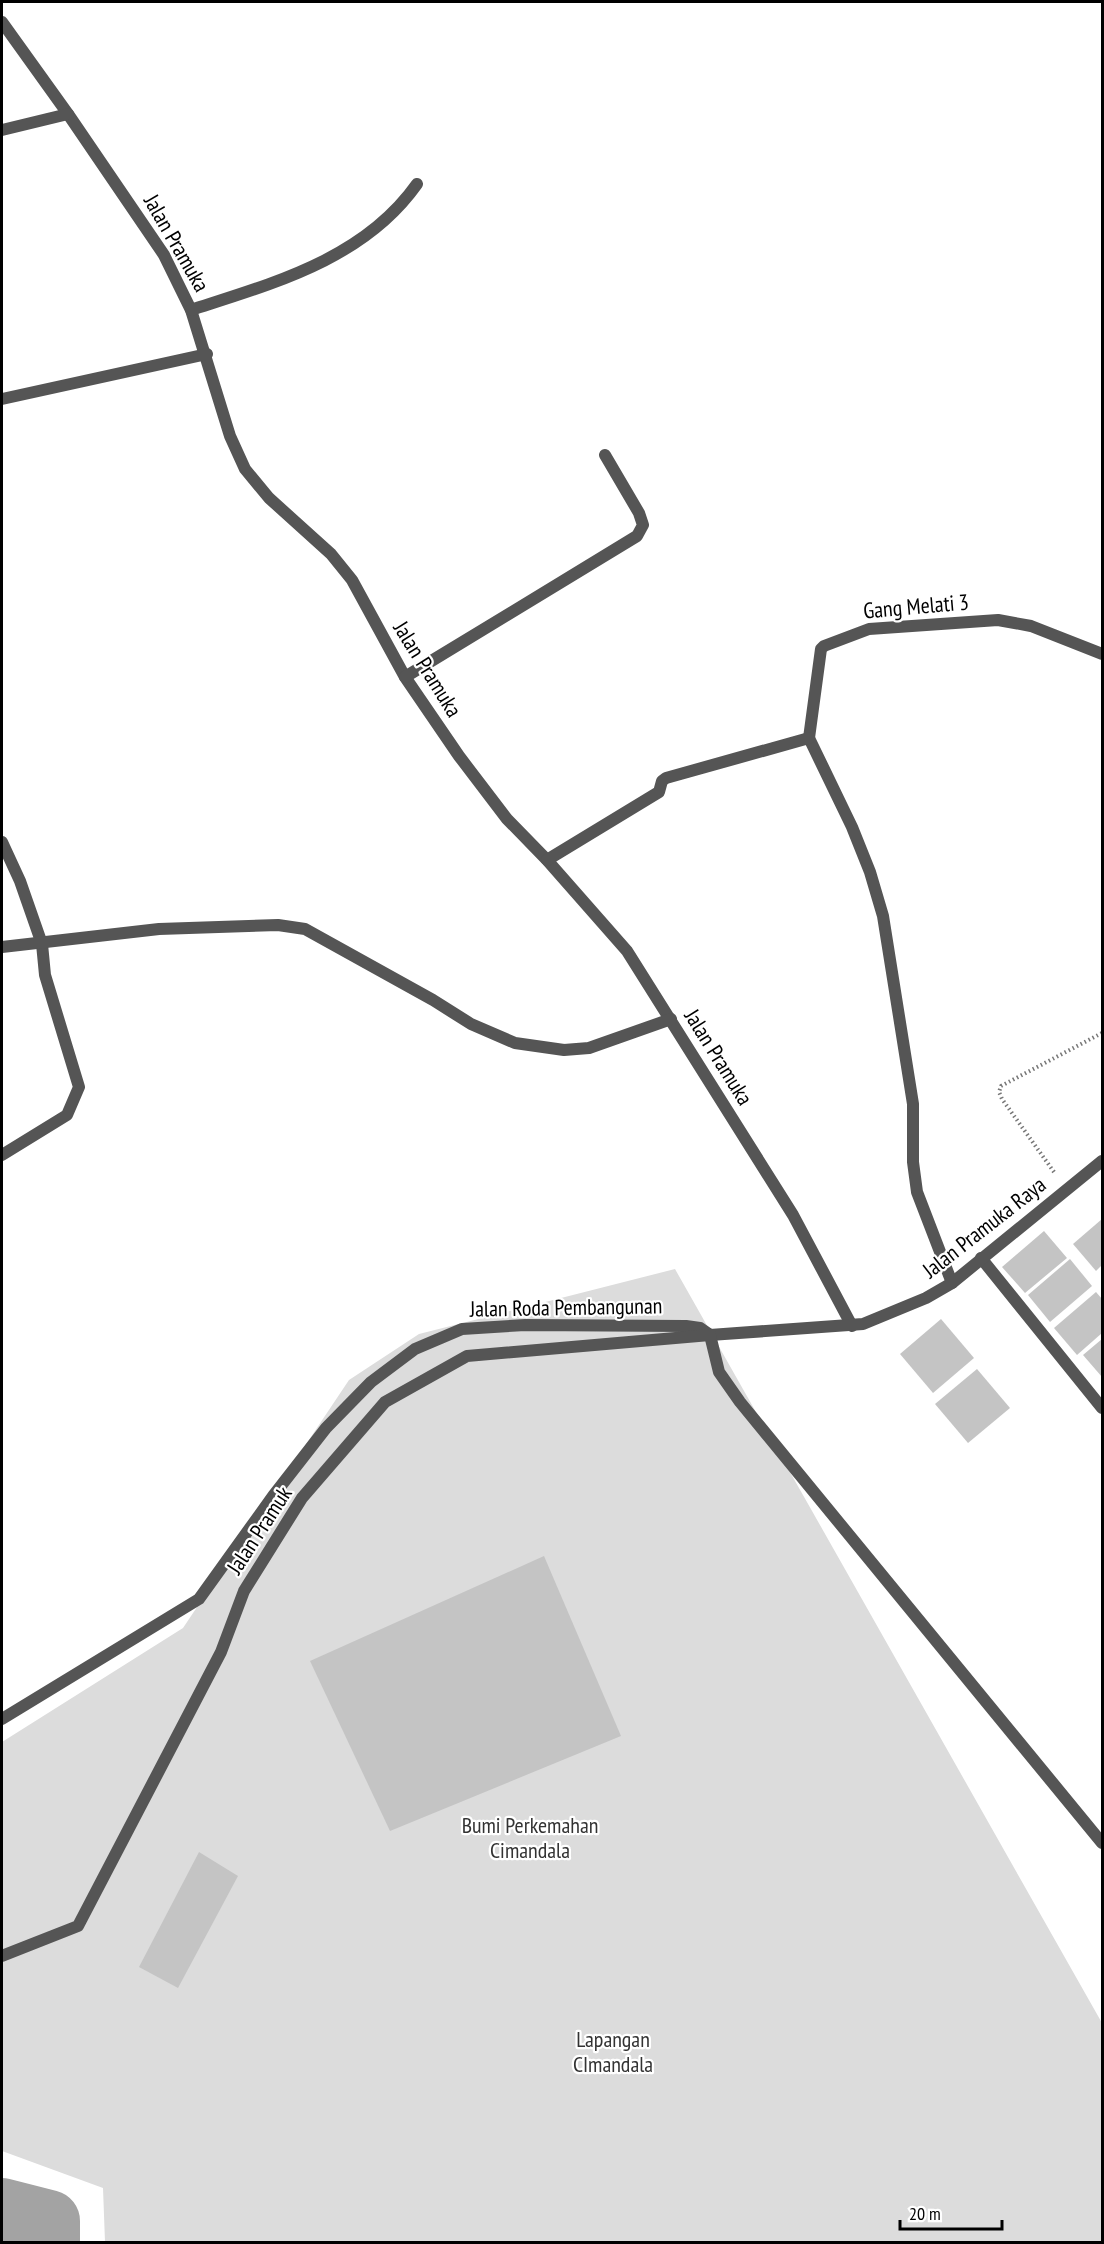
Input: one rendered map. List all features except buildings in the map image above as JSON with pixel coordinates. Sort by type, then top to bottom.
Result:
[{"type":"street","name":"Jalan Pramuka","points":[[2,22],[164,255],[191,310],[207,354],[230,436],[245,469],[269,498],[331,554],[352,580],[405,677],[507,819],[547,860],[627,951],[793,1215],[852,1326]]},
{"type":"street","points":[[2,130],[68,114]]},
{"type":"street","points":[[191,310],[298,275],[367,237],[407,199],[417,184]]},
{"type":"street","points":[[2,399],[207,354]]},
{"type":"street","points":[[405,677],[637,536],[643,525],[639,513],[604,455]]},
{"type":"street","name":"Gang Melati 3","points":[[809,738],[821,650],[824,645],[858,631],[998,620],[1031,626],[1102,654]]},
{"type":"street","points":[[547,860],[659,792],[662,781],[666,778],[809,738],[852,827],[870,872],[883,916],[913,1104],[913,1162],[918,1192],[952,1283]]},
{"type":"street","points":[[2,842],[20,881],[42,944],[45,975],[79,1087],[67,1114],[2,1155]]},
{"type":"street","points":[[2,947],[159,929],[278,925],[305,929],[433,1000],[471,1024],[515,1043],[564,1050],[589,1048],[671,1019]]},
{"type":"street","name":"Jalan Pramuka Raya","points":[[852,1326],[880,1319],[952,1283],[1102,1161]]},
{"type":"street","points":[[981,1258],[1102,1408]]},
{"type":"street","name":"Jalan Roda Pembangunan","points":[[2,1719],[200,1599],[273,1496],[326,1428],[371,1382],[415,1349],[462,1329],[525,1325],[686,1326],[700,1329],[710,1335],[852,1326]]},
{"type":"street","points":[[710,1335],[719,1372],[740,1402],[1102,1843]]},
{"type":"street","name":"Jalan Pramuk","points":[[2,1956],[78,1926],[221,1652],[244,1591],[303,1498],[385,1402],[467,1356],[710,1335]]},
{"type":"path","points":[[1066,1190],[999,1092],[1005,1083],[1102,1033]]},
{"type":"green space","name":"Bumi Perkemahan Cimandala","points":[[675,1269],[1102,2023],[1102,2242],[105,2242],[103,2188],[2,2151],[2,1742],[183,1628],[349,1380],[419,1334]]},
{"type":"waterway","points":[[2,2209],[49,2221],[49,2242]]},
{"type":"park label","name":"Lapangan CImandala","points":[[613,2052]]}]
